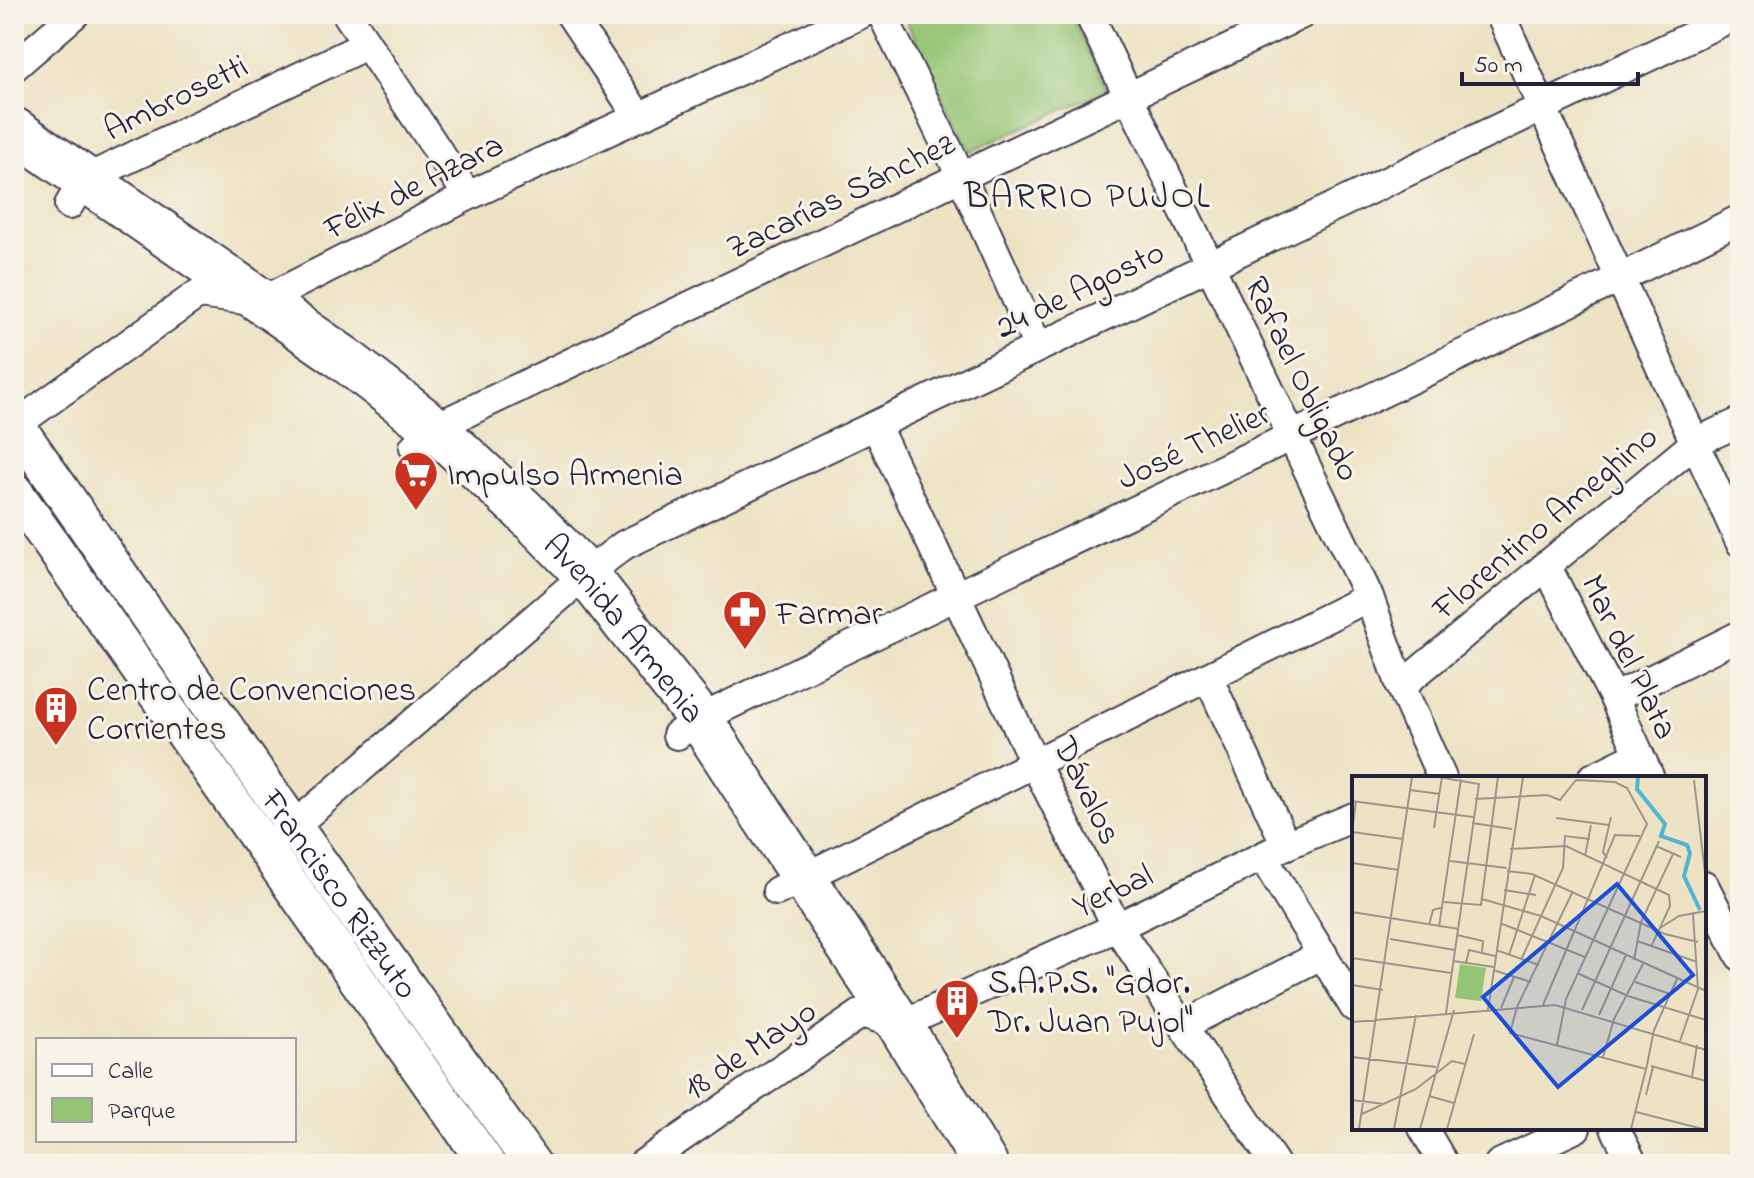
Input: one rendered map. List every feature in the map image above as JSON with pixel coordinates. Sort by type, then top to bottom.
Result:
[{"type":"main road","name":"Avenida Armenia","points":[[14,130],[77,192],[198,294],[316,374],[424,438]]},
{"type":"main road","name":"Avenida Armenia","points":[[14,167],[77,192],[261,302],[342,357],[424,438],[504,529],[576,584],[688,727],[881,1019],[985,1164]]},
{"type":"main road","name":"Avenida Armenia","points":[[881,1019],[955,1164]]},
{"type":"street","points":[[14,67],[75,14]]},
{"type":"street","points":[[347,14],[468,196]]},
{"type":"street","points":[[570,14],[638,116]]},
{"type":"street","name":"Félix de Azara","points":[[261,302],[468,196],[861,14]]},
{"type":"street","points":[[882,14],[961,176],[1038,347]]},
{"type":"street","name":"Rafael Obligado","points":[[1089,14],[1369,597],[1401,686],[1441,776]]},
{"type":"street","name":"Zacarías Sánchez","points":[[424,438],[961,176],[1302,14]]},
{"type":"street","points":[[1500,14],[1740,542]]},
{"type":"street","name":"24 de Agosto","points":[[264,849],[295,828],[624,545],[1738,14]]},
{"type":"street","name":"Ambrosetti","points":[[77,192],[366,45]]},
{"type":"street","name":"José Thelier","points":[[688,727],[1740,219]]},
{"type":"street","points":[[15,426],[198,294],[261,302]]},
{"type":"street","name":"Florentino Ameghino","points":[[1401,686],[1696,442],[1740,422]]},
{"type":"street","name":"Francisco Rizzuto","points":[[15,426],[532,1164]]},
{"type":"street","name":"Dávalos","points":[[876,426],[1034,762],[1117,927],[1275,1164]]},
{"type":"street","name":"Francisco Rizzuto","points":[[14,491],[487,1164]]},
{"type":"street","name":"Mar del Plata","points":[[1546,565],[1614,698],[1645,767]]},
{"type":"street","points":[[790,884],[1369,597]]},
{"type":"street","points":[[1614,698],[1740,635]]},
{"type":"street","points":[[1208,677],[1274,851],[1323,954],[1352,1004]]},
{"type":"street","points":[[1602,776],[1645,767]]},
{"type":"street","name":"Yerbal","points":[[881,1019],[1117,927],[1274,851],[1352,818]]},
{"type":"street","points":[[1706,889],[1740,956]]},
{"type":"street","points":[[1184,1025],[1323,954]]},
{"type":"street","name":"18 de Mayo","points":[[643,1164],[881,1019]]},
{"type":"street","points":[[1424,1130],[1444,1164]]},
{"type":"street","points":[[1499,1164],[1572,1130]]},
{"type":"street","points":[[1616,1130],[1633,1164]]},
{"type":"green space","points":[[903,14],[1071,14],[1107,90],[969,152]]},
{"type":"place","name":"Impulso Armenia","points":[[416,512]]},
{"type":"place","name":"Farmar","points":[[745,651]]},
{"type":"place","name":"Centro de Convenciones Corrientes","points":[[56,747]]},
{"type":"place","name":"S.A.P.S. \"Gdor. Dr. Juan Pujol\"","points":[[957,1040]]},
{"type":"district","name":"BARRIO PUJOL","points":[[1088,194]]}]
